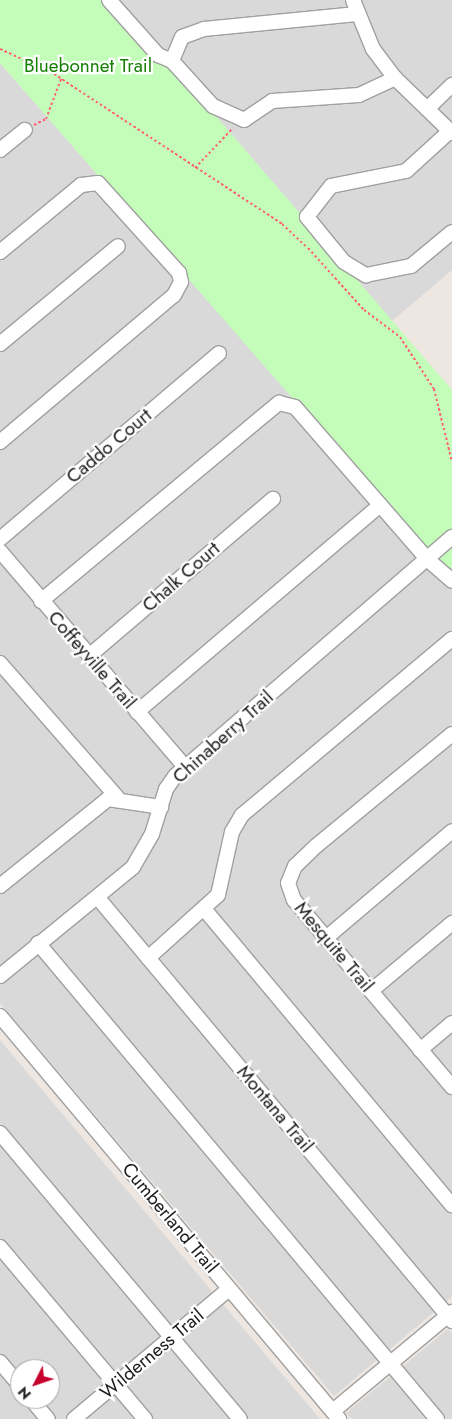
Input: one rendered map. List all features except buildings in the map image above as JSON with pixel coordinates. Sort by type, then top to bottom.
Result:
[{"type":"street","points":[[109,0],[158,55],[172,60],[213,106],[244,120],[272,101],[359,95],[395,78]]},
{"type":"street","points":[[172,60],[182,37],[204,29],[355,7],[373,49],[395,78],[451,132],[406,171],[331,186],[308,212],[317,231],[354,270],[366,275],[411,266],[452,233]]},
{"type":"street","points":[[427,109],[452,85]]},
{"type":"street","points":[[0,150],[25,130]]},
{"type":"street","points":[[0,252],[81,184],[98,183],[179,273],[181,282],[174,295],[0,442]]},
{"type":"street","points":[[0,344],[118,246]]},
{"type":"street","name":"Caddo Court","points":[[0,539],[218,353]]},
{"type":"street","points":[[41,601],[273,405],[295,407],[427,558],[452,581]]},
{"type":"street","name":"Chalk Court","points":[[89,656],[273,499]]},
{"type":"street","points":[[137,712],[380,505]]},
{"type":"street","name":"Chinaberry Trail","points":[[0,976],[38,943],[98,898],[144,852],[166,788],[185,767],[452,537]]},
{"type":"street","name":"Coffeyville Trail","points":[[0,552],[185,767]]},
{"type":"street","points":[[148,958],[204,910],[218,895],[232,832],[242,815],[452,638]]},
{"type":"street","points":[[0,663],[117,797]]},
{"type":"street","name":"Mesquite Trail","points":[[452,734],[316,846],[290,874],[288,883],[294,900],[452,1087]]},
{"type":"street","points":[[0,886],[108,799],[117,797],[161,807]]},
{"type":"street","points":[[326,938],[452,831]]},
{"type":"street","name":"Montana Trail","points":[[98,898],[450,1316]]},
{"type":"street","points":[[204,910],[452,1206]]},
{"type":"street","points":[[371,991],[452,923]]},
{"type":"street","points":[[38,943],[437,1419]]},
{"type":"street","name":"Cumberland Trail","points":[[0,1016],[336,1415]]},
{"type":"street","points":[[420,1050],[452,1023]]},
{"type":"street","points":[[0,1133],[240,1419]]},
{"type":"street","points":[[0,1247],[144,1419]]},
{"type":"street","name":"Wilderness Trail","points":[[74,1419],[229,1289]]},
{"type":"street","points":[[336,1415],[390,1364],[450,1316]]},
{"type":"street","points":[[0,1362],[10,1374]]},
{"type":"street","points":[[40,1409],[48,1419]]},
{"type":"path","points":[[0,50],[61,79],[282,224],[364,310],[400,337],[434,389],[452,462]]},
{"type":"path","points":[[46,119],[61,79]]},
{"type":"path","points":[[195,168],[244,120]]},
{"type":"shaded area","points":[[113,0],[452,0],[452,270],[392,321]]},
{"type":"shaded area","points":[[0,63],[452,575],[452,1297],[334,1396],[0,1003]]},
{"type":"shaded area","points":[[0,1040],[320,1419],[0,1419]]},
{"type":"shaded area","points":[[448,1329],[452,1333],[452,1419],[352,1419],[346,1413]]},
{"type":"green space","name":"Bluebonnet Trail","points":[[0,0],[116,0],[452,390],[452,574],[321,431],[0,63]]}]
